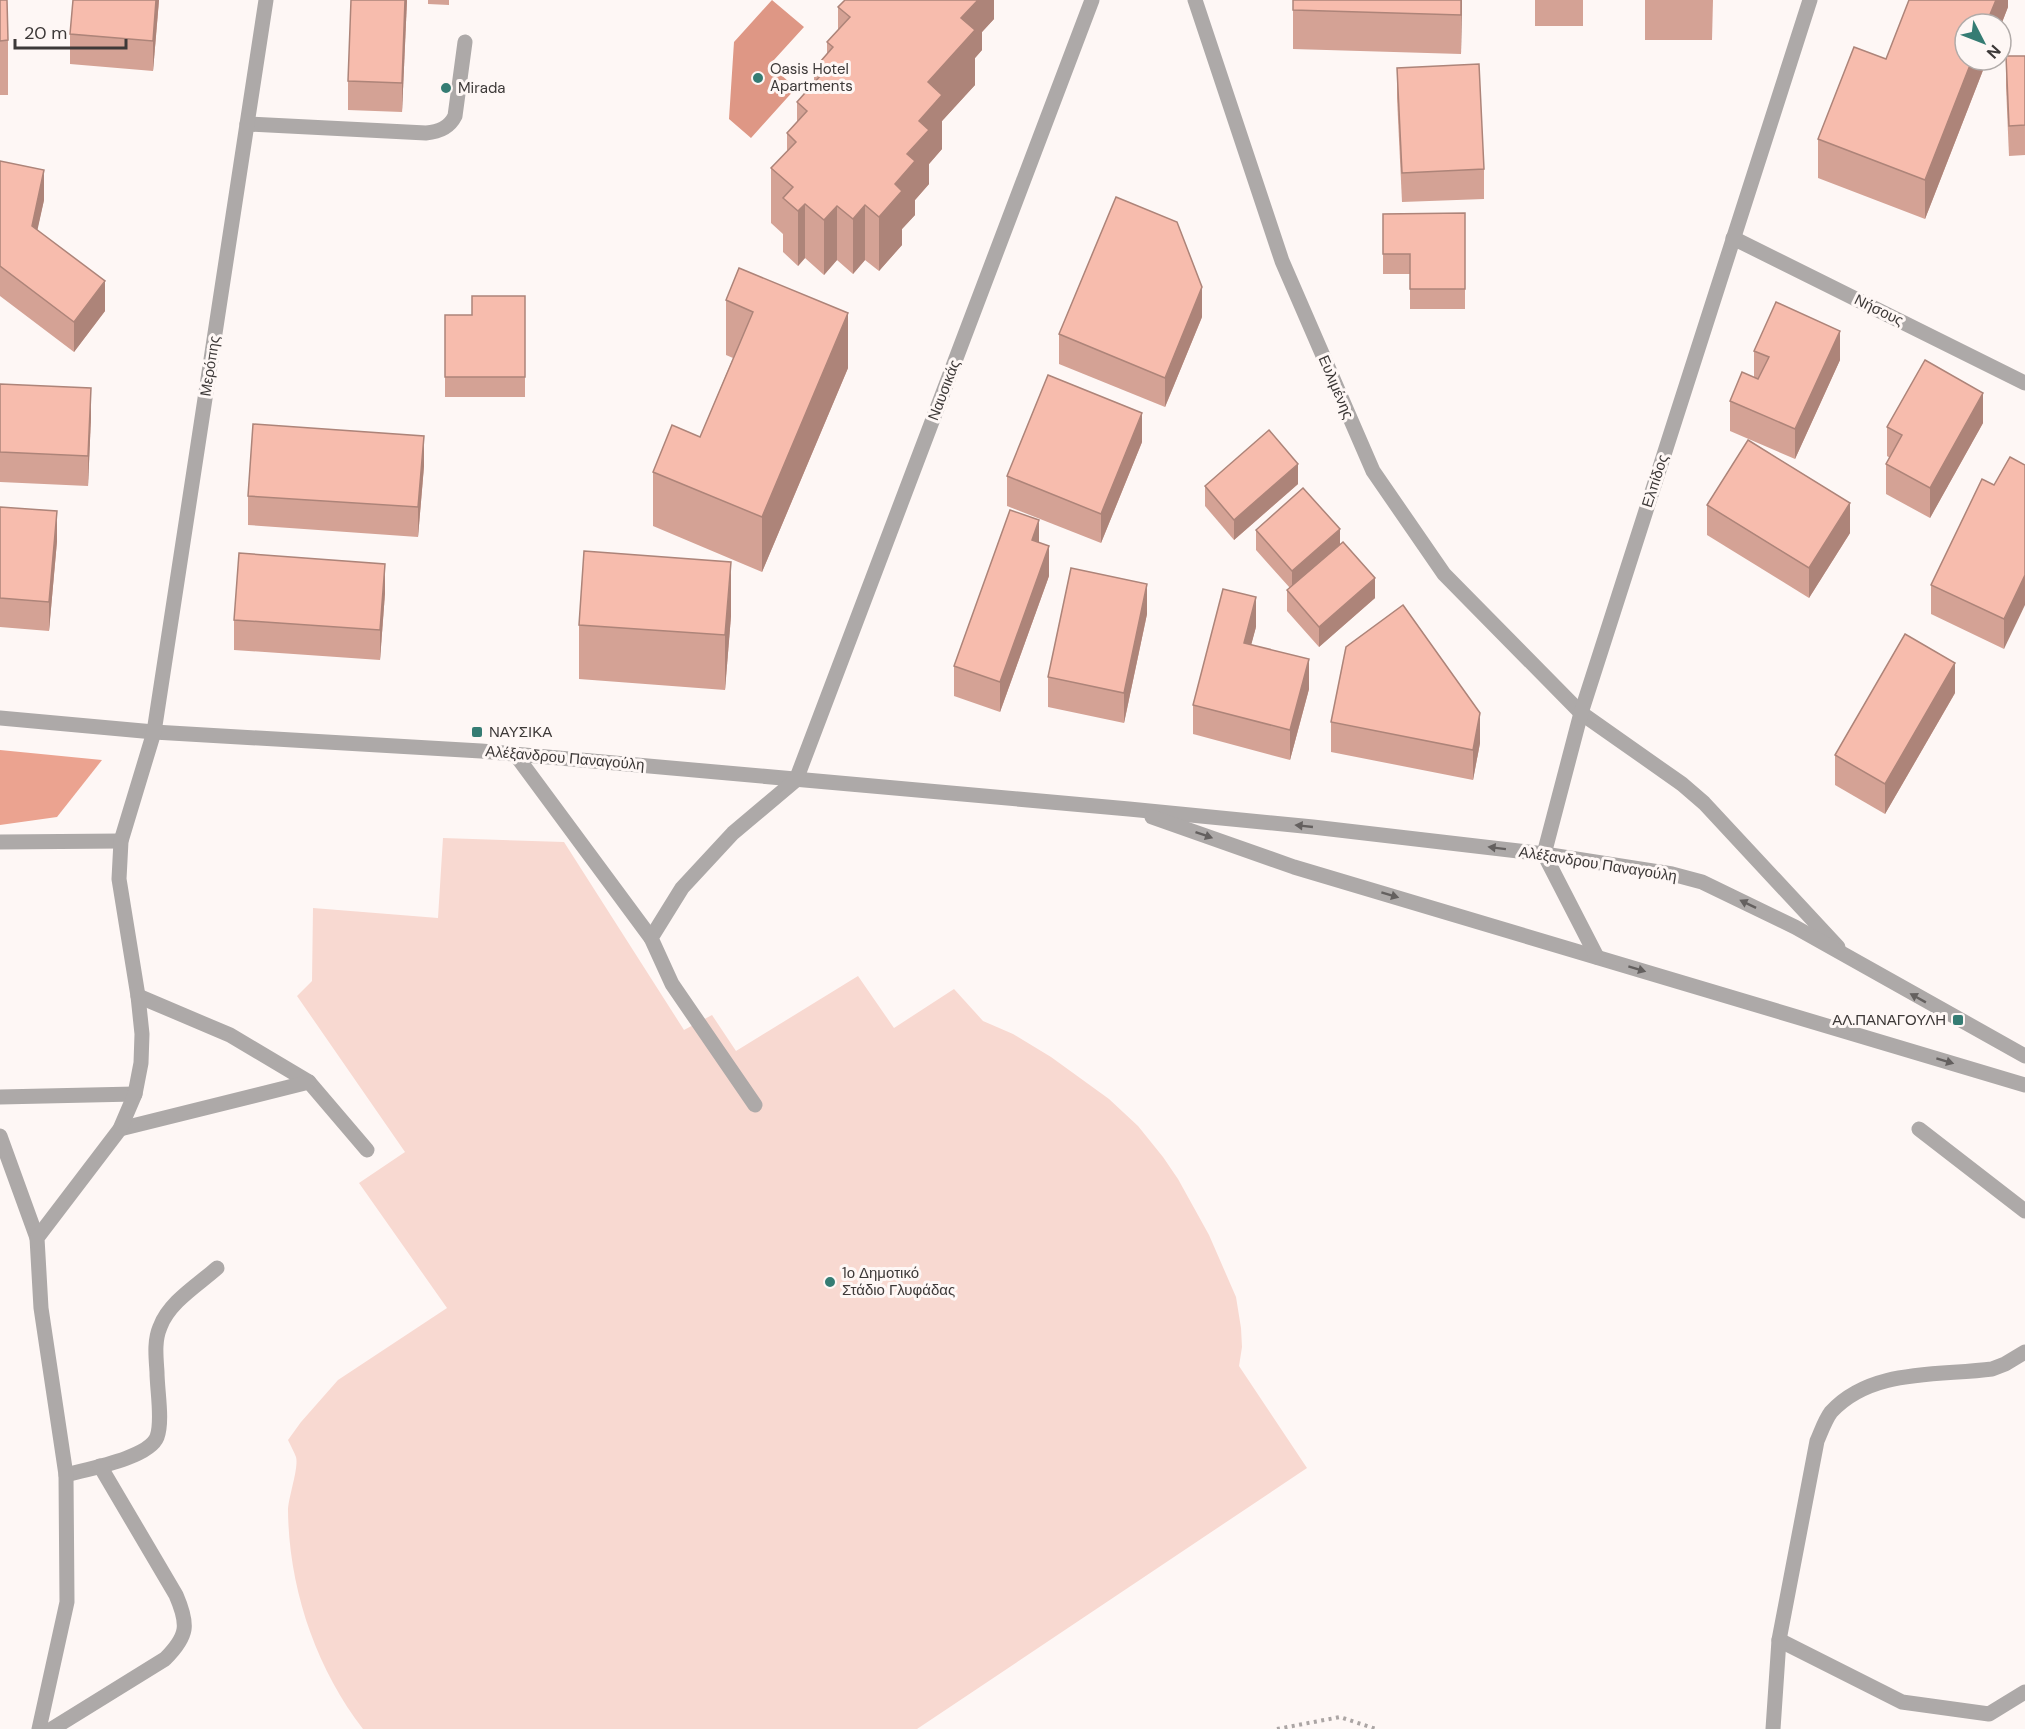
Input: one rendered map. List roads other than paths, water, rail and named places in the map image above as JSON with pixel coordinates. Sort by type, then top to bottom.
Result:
[{"type":"street","name":"Μερόπης","points":[[37,1238],[120,1130],[135,1094],[141,1063],[142,1034],[138,996],[119,879],[121,841],[154,732],[266,0]]},
{"type":"street","name":"Ναυσικάς","points":[[796,780],[1092,0]]},
{"type":"street","name":"Ευλιμένης","points":[[1195,0],[1282,261],[1373,471],[1444,574],[1581,712],[1682,784],[1704,803],[1848,958]]},
{"type":"street","name":"Ελπίδος","points":[[1544,854],[1581,712],[1810,0]]},
{"type":"street","points":[[247,124],[426,134],[437,132],[452,122],[455,116],[465,42]]},
{"type":"street","name":"Νήσους","points":[[1733,238],[2025,383]]},
{"type":"street","name":"Αλέξανδρου Παναγούλη","points":[[0,718],[154,732],[515,754],[1129,809],[1313,827],[1544,854],[1672,874],[1702,882],[1795,927],[2025,1056]]},
{"type":"street","points":[[515,754],[651,938],[672,984],[755,1105]]},
{"type":"street","points":[[651,938],[682,888],[734,833],[796,780]]},
{"type":"street","name":"Αλέξανδρου Παναγούλη","points":[[1129,809],[1294,867],[2025,1085]]},
{"type":"street","points":[[0,842],[121,841]]},
{"type":"street","points":[[1544,854],[1597,957]]},
{"type":"street","points":[[138,996],[236,1038],[309,1082],[367,1150]]},
{"type":"street","points":[[120,1130],[309,1082]]},
{"type":"street","points":[[0,1097],[135,1094]]},
{"type":"street","points":[[1919,1129],[2025,1211]]},
{"type":"street","points":[[0,1136],[37,1238],[41,1308],[66,1475],[67,1602],[39,1729]]},
{"type":"street","points":[[66,1475],[140,1453],[156,1439],[159,1430],[156,1344],[159,1328],[166,1315],[177,1303],[217,1268]]},
{"type":"street","points":[[1773,1729],[1779,1640],[1817,1441],[1830,1414],[1854,1392],[1885,1380],[1992,1369],[2025,1352]]},
{"type":"street","points":[[52,1729],[165,1659],[178,1645],[185,1628],[183,1611],[176,1595],[100,1466]]},
{"type":"street","points":[[1779,1640],[1902,1702],[1989,1714],[2025,1692]]},
{"type":"place","name":"Oasis Hotel Apartments","points":[[758,78]]},
{"type":"place","name":"Mirada","points":[[446,88]]},
{"type":"place","name":"ΝΑΥΣΙΚΑ","points":[[477,732]]},
{"type":"place","name":"ΑΛ.ΠΑΝΑΓΟΥΛΗ","points":[[1958,1020]]},
{"type":"place","name":"1ο Δημοτικό Στάδιο Γλυφάδας","points":[[830,1282]]}]
